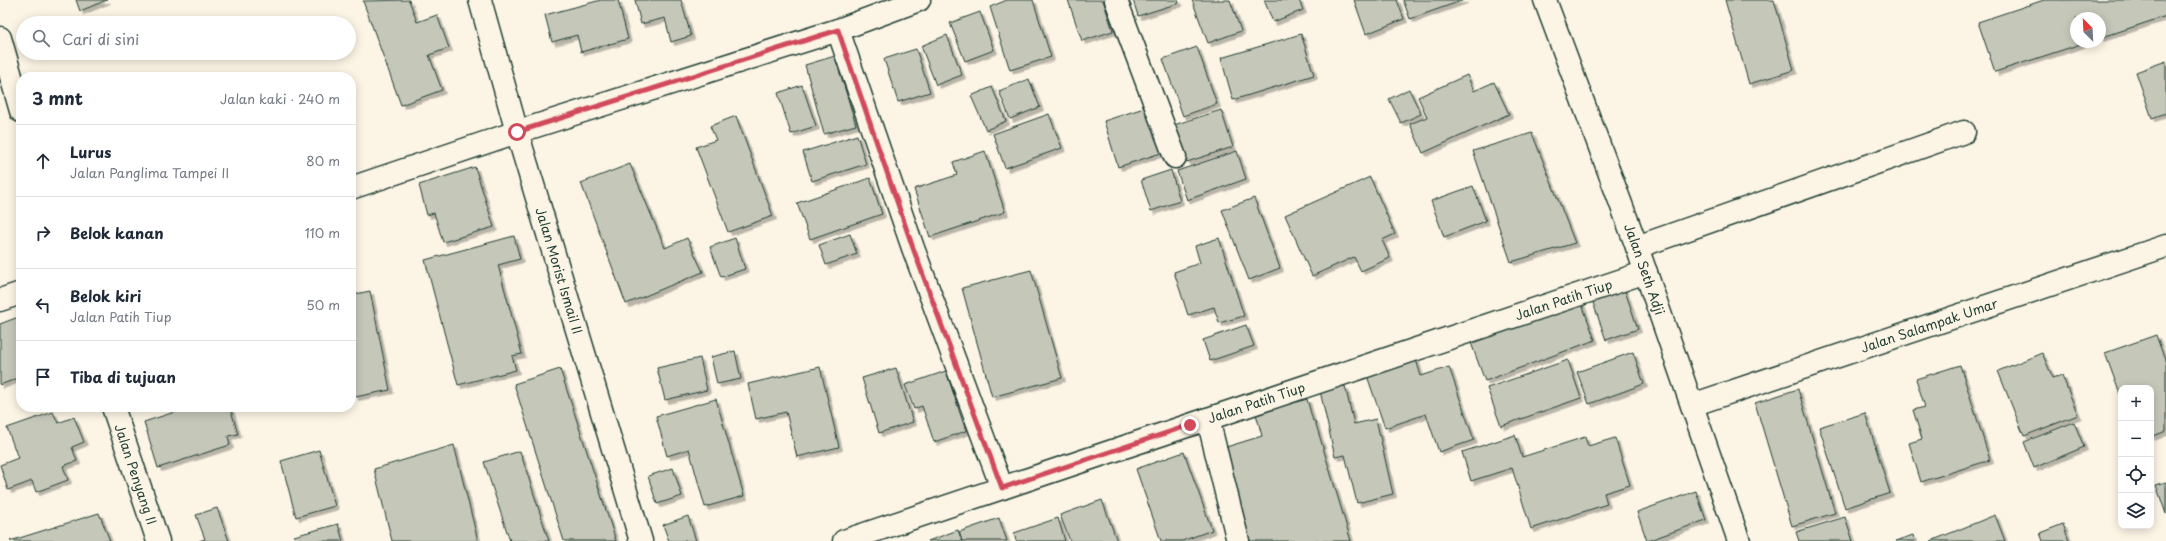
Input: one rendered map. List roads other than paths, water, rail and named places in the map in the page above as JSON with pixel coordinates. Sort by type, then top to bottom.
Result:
[{"type":"street","name":"Jalan Morist Ismail II","points":[[480,0],[517,132],[641,541]]},
{"type":"street","points":[[356,186],[517,132],[838,30],[867,9],[919,0]]},
{"type":"street","points":[[1116,0],[1175,157]]},
{"type":"street","name":"Jalan Seth Adji","points":[[1545,0],[1637,246],[1739,541]]},
{"type":"street","points":[[838,30],[913,248],[1002,488]]},
{"type":"street","points":[[0,38],[16,93]]},
{"type":"street","points":[[1637,246],[1964,132]]},
{"type":"street","name":"Jalan Salampak Umar","points":[[1692,405],[2166,246]]},
{"type":"street","name":"Jalan Patih Tiup","points":[[844,541],[891,534],[1002,488],[1646,272]]},
{"type":"street","points":[[0,300],[16,295]]},
{"type":"street","name":"Jalan Penyang II","points":[[115,412],[158,541]]},
{"type":"street","points":[[1208,419],[1238,541]]}]
